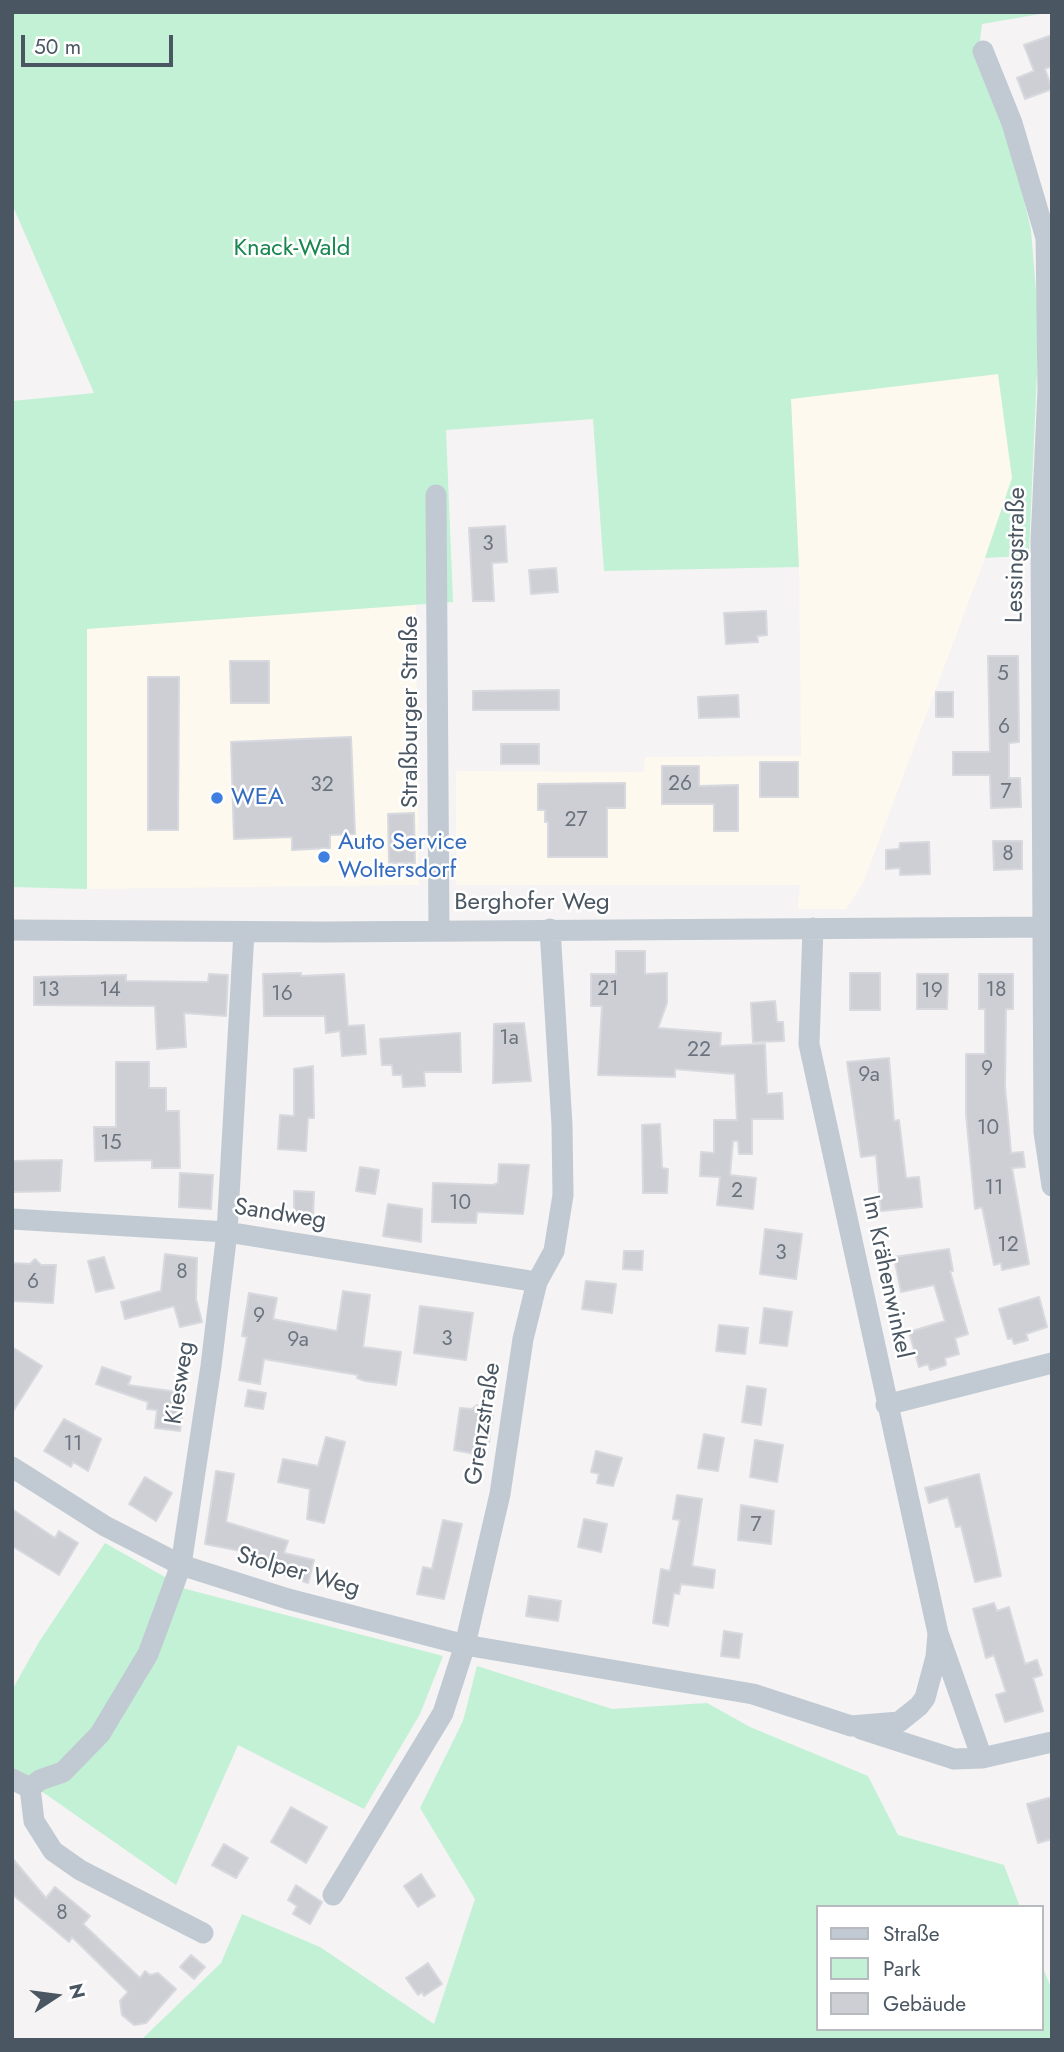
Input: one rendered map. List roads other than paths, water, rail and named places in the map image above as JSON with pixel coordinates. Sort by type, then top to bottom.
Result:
[{"type":"street","name":"Lessingstraße","points":[[983,51],[1012,123],[1049,237],[1046,541],[1048,1070],[1044,1132],[1052,1186]]},
{"type":"street","name":"Straßburger Straße","points":[[436,495],[439,930]]},
{"type":"street","name":"Berghofer Weg","points":[[12,930],[244,932],[1048,926]]},
{"type":"street","name":"Im Krähenwinkel","points":[[813,928],[809,1044],[938,1633],[982,1758]]},
{"type":"street","name":"Grenzstraße","points":[[333,1895],[443,1713],[465,1645],[500,1494],[523,1339],[537,1282],[554,1251],[562,1195],[562,1125],[550,929]]},
{"type":"street","name":"Kiesweg","points":[[21,1784],[63,1772],[100,1734],[148,1654],[181,1564],[211,1366],[227,1232],[244,932]]},
{"type":"street","name":"Sandweg","points":[[12,1219],[227,1232],[537,1282]]},
{"type":"street","points":[[886,1405],[1052,1363]]},
{"type":"street","name":"Stolper Weg","points":[[12,1467],[105,1526],[181,1564],[288,1600],[465,1645],[592,1667]]},
{"type":"street","name":"Im Krähenwinkel","points":[[592,1667],[753,1695],[851,1726],[899,1722],[925,1698],[936,1657],[938,1633]]},
{"type":"street","points":[[851,1726],[954,1759],[982,1758],[1052,1742]]},
{"type":"street","points":[[21,1784],[34,1821],[53,1851],[80,1870],[203,1933]]},
{"type":"place","name":"WEA","points":[[217,798]]},
{"type":"place","name":"Auto Service Woltersdorf","points":[[324,857]]},
{"type":"park label","name":"Knack-Wald","points":[[292,249]]}]
